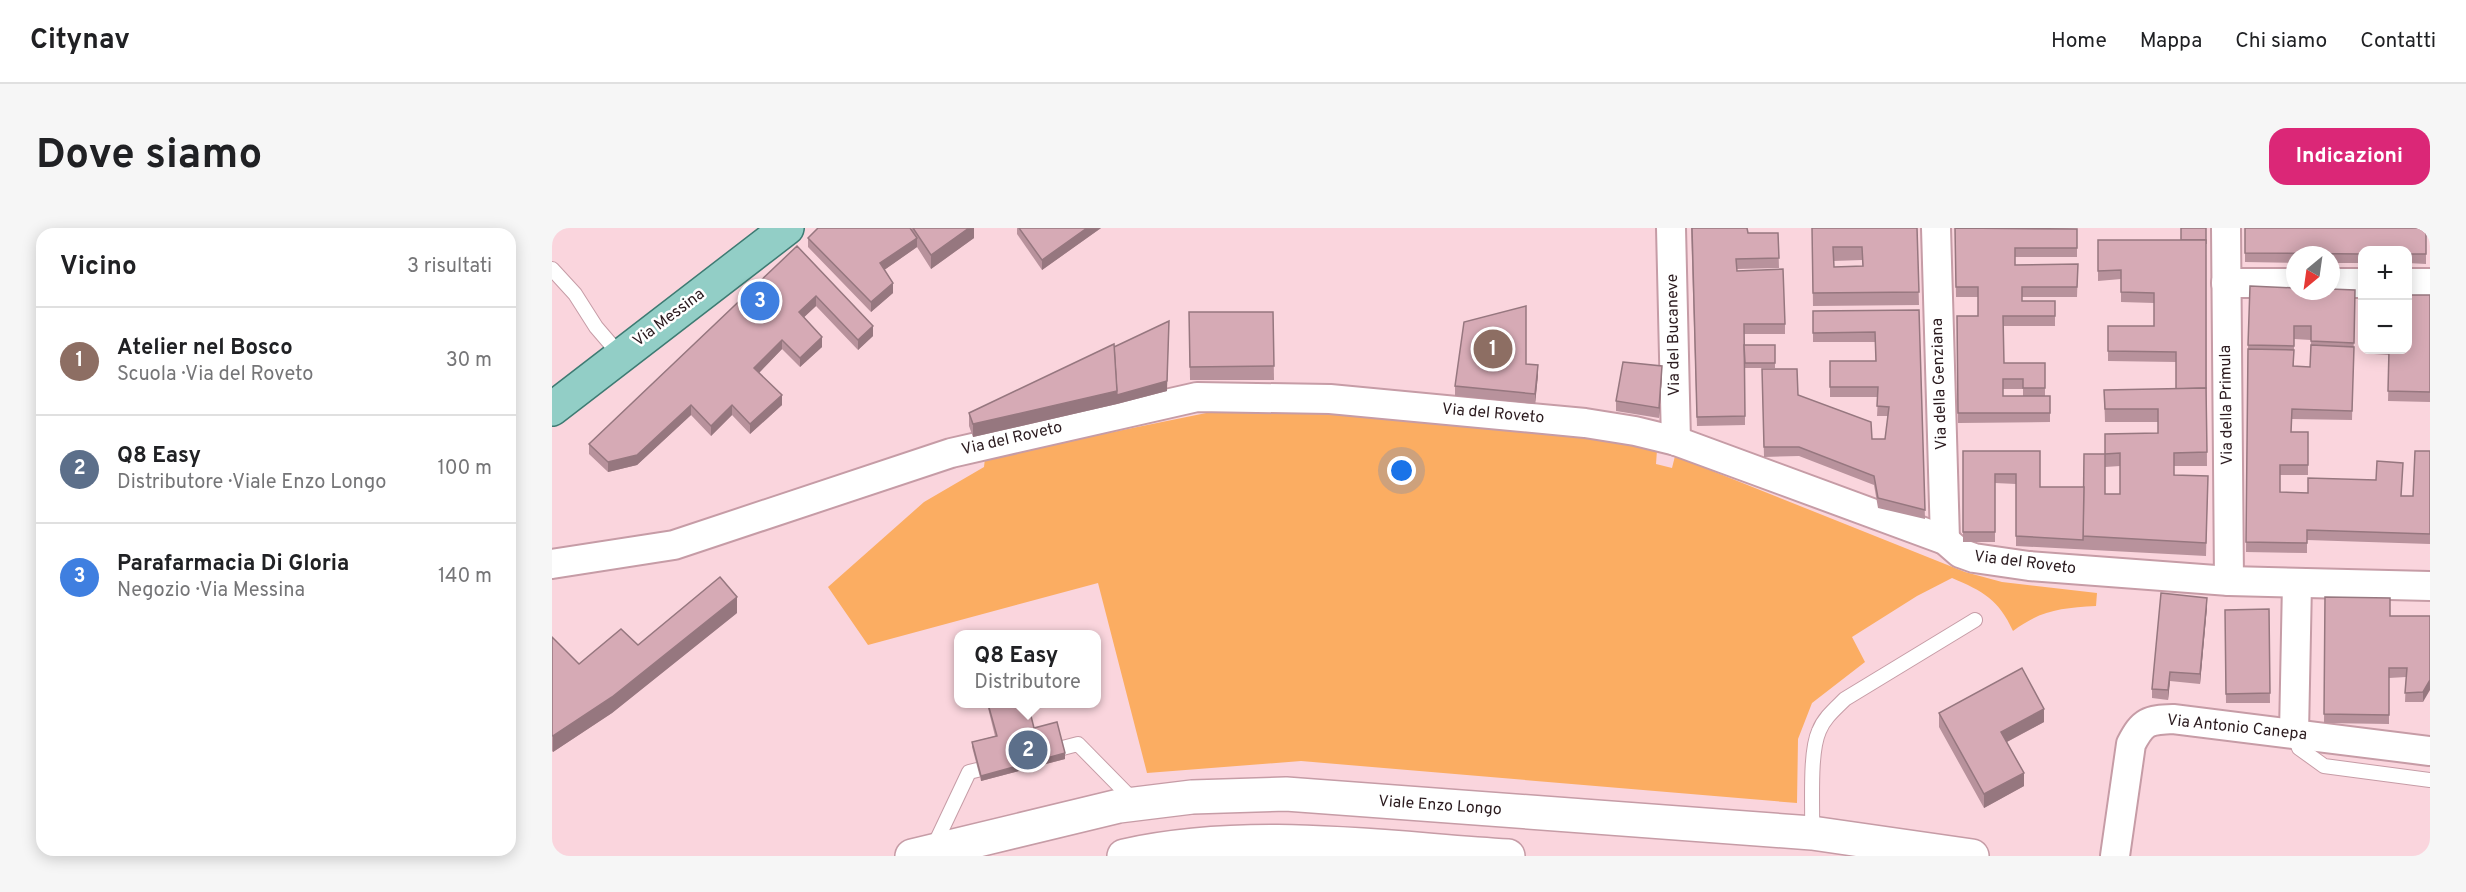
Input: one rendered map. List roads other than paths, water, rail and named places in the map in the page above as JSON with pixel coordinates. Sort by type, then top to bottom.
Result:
[{"type":"main road","name":"Via Messina","points":[[552,409],[787,228]]},
{"type":"main road","name":"Viale Enzo Longo","points":[[922,854],[1136,803],[1192,796],[1286,794],[1812,833],[1972,856]]},
{"type":"main road","points":[[1124,856],[1213,844],[1267,840],[1508,856]]},
{"type":"street","name":"Via del Bucaneve","points":[[1671,228],[1676,441]]},
{"type":"street","name":"Via della Genziana","points":[[1936,228],[1945,540]]},
{"type":"street","name":"Via della Primula","points":[[2226,228],[2229,581]]},
{"type":"street","points":[[2226,283],[2286,283]]},
{"type":"street","points":[[2340,283],[2358,283]]},
{"type":"street","points":[[2412,283],[2430,283]]},
{"type":"street","name":"Via del Roveto","points":[[552,564],[674,545],[951,453],[1197,398],[1330,399],[1585,423],[1635,431],[1676,441],[1945,540],[1960,553],[1974,558],[2029,566],[2229,581],[2430,586]]},
{"type":"street","points":[[2294,733],[2297,583]]},
{"type":"street","name":"Via Antonio Canepa","points":[[2115,856],[2131,744],[2138,731],[2151,720],[2173,719],[2430,751]]},
{"type":"lane","points":[[552,269],[575,294],[596,327],[620,355]]},
{"type":"lane","points":[[1812,833],[1814,746],[1818,731],[1827,716],[1845,699],[1975,620]]},
{"type":"lane","points":[[2294,733],[2299,748],[2324,766],[2430,780]]},
{"type":"lane","points":[[1034,755],[1078,744],[1136,803]]},
{"type":"lane","points":[[922,854],[969,772],[1012,761]]},
{"type":"place","name":"Parafarmacia Di Gloria","points":[[760,301]]},
{"type":"place","name":"Atelier nel Bosco","points":[[1493,349]]},
{"type":"place","name":"Q8 Easy","points":[[1028,750]]}]
